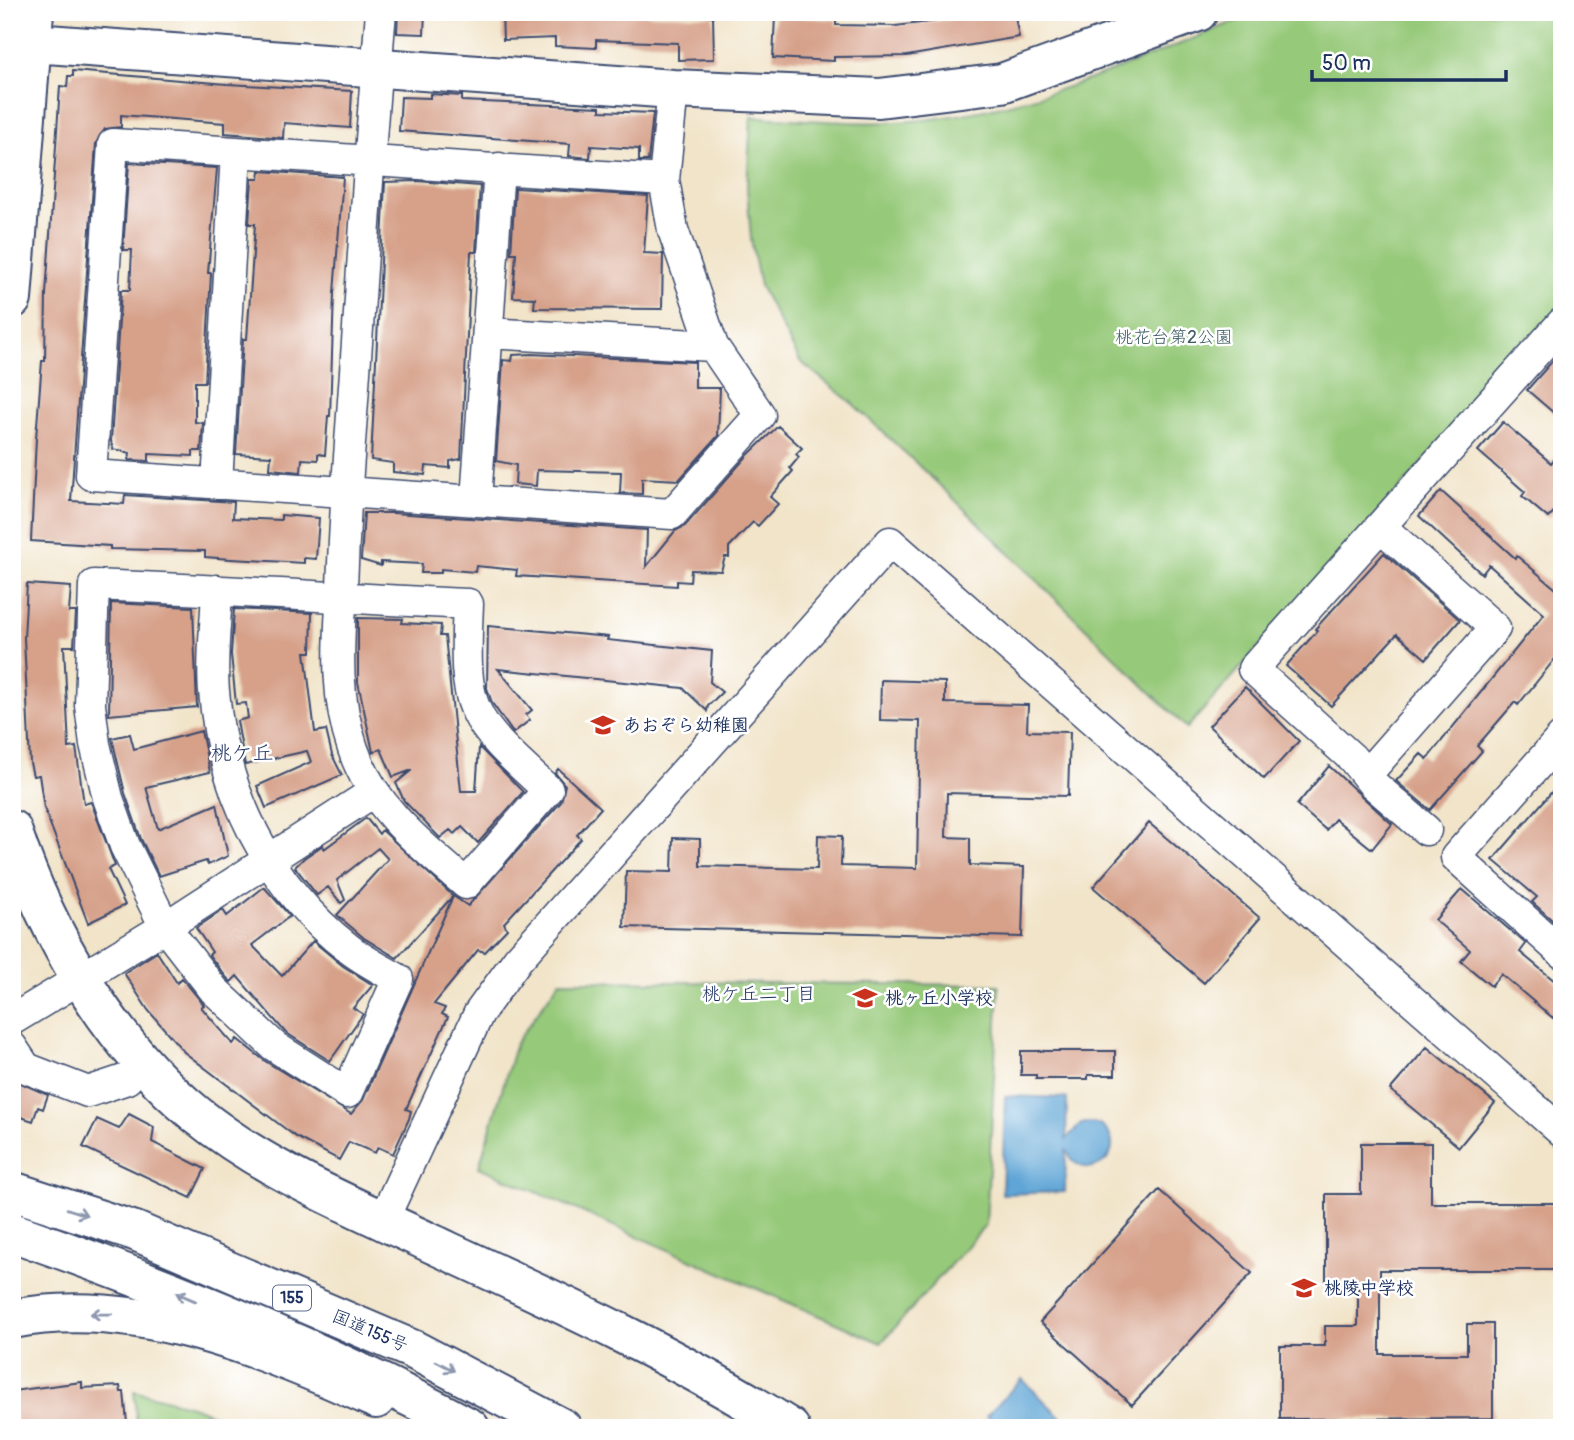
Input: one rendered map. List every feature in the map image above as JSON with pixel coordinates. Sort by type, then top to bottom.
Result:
[{"type":"main road","points":[[12,299],[26,32],[376,69],[673,89],[879,98],[938,93],[1014,79],[1198,12]]},
{"type":"main road","points":[[12,830],[47,917],[79,977],[139,1057],[196,1115],[273,1168],[572,1308],[790,1428]]},
{"type":"main road","name":"国道155号","points":[[12,1191],[135,1231],[414,1350],[562,1428]]},
{"type":"main road","name":"155","points":[[12,1232],[154,1283],[389,1385],[470,1428]]},
{"type":"main road","points":[[12,1319],[40,1314],[121,1315],[204,1331],[365,1394],[442,1428]]},
{"type":"street","points":[[217,590],[213,688],[218,729],[236,798],[268,861],[303,906],[348,948],[398,979],[347,1093],[274,1046],[214,990],[165,928],[125,846],[108,798],[95,744],[90,705],[94,585],[217,590],[341,598],[468,604],[466,671],[468,691],[477,719],[494,741],[548,790],[466,884],[405,831],[372,793],[353,750],[340,705],[337,659],[341,598],[346,494],[380,12]]},
{"type":"street","points":[[664,180],[113,144],[91,475],[672,514],[760,415],[713,346],[673,230],[664,180],[673,89]]},
{"type":"street","points":[[217,484],[236,152]]},
{"type":"street","points":[[476,500],[499,168]]},
{"type":"street","points":[[1426,830],[1254,669],[1562,323]]},
{"type":"street","points":[[488,333],[713,346]]},
{"type":"street","points":[[1366,775],[1495,628],[1381,527]]},
{"type":"street","points":[[383,1220],[479,1013],[519,958],[890,541],[1562,1132]]},
{"type":"street","points":[[1562,737],[1456,857],[1562,953]]},
{"type":"street","points":[[12,1020],[79,977],[165,928],[372,793]]},
{"type":"street","points":[[12,1047],[26,1068],[88,1092],[127,1079]]},
{"type":"green space","name":"桃花台第2公園","points":[[1258,12],[1533,12],[1562,25],[1562,307],[1187,728],[949,494],[853,404],[800,361],[760,286],[751,239],[747,187],[751,117],[886,122],[931,119],[974,112],[1016,102],[1098,76]]},
{"type":"green space","points":[[560,981],[999,985],[986,1225],[881,1343],[479,1167],[516,1043]]},
{"type":"green space","points":[[134,1391],[195,1407],[244,1428],[137,1428]]},
{"type":"water","points":[[1005,1096],[1067,1098],[1066,1139],[1081,1124],[1098,1124],[1112,1140],[1112,1150],[1100,1164],[1091,1167],[1082,1166],[1073,1160],[1066,1149],[1065,1192],[1002,1194]]},
{"type":"water","points":[[1022,1379],[1072,1428],[998,1428],[986,1416]]},
{"type":"building","points":[[398,12],[425,12],[424,34],[397,33]]},
{"type":"building","points":[[502,12],[713,16],[714,59],[678,60],[678,43],[596,40],[596,48],[555,46],[555,38],[503,40]]},
{"type":"building","points":[[984,12],[1014,12],[1019,37],[907,56],[834,57],[834,61],[773,58],[775,16],[836,20],[836,25],[895,26],[963,18]]},
{"type":"building","points":[[73,71],[352,91],[350,128],[284,123],[283,138],[225,133],[225,123],[121,115],[121,127],[105,129],[96,143],[71,501],[124,504],[125,495],[234,502],[233,518],[281,520],[281,515],[319,518],[316,559],[304,558],[304,563],[231,559],[205,557],[205,551],[110,549],[110,546],[31,541],[36,438],[42,361],[45,361],[46,294],[60,86],[67,87],[68,76],[73,76]]},
{"type":"building","points":[[430,94],[462,96],[462,101],[600,107],[600,111],[653,113],[648,161],[639,161],[639,149],[591,146],[590,158],[569,156],[570,144],[399,131],[401,97],[430,98]]},
{"type":"building","points":[[129,163],[217,168],[208,273],[211,273],[205,382],[195,382],[195,422],[203,423],[201,451],[193,451],[193,456],[149,454],[149,461],[129,460],[130,453],[113,449],[111,441],[121,290],[130,290],[132,250],[123,250]]},
{"type":"building","points":[[260,171],[343,177],[334,293],[330,416],[325,455],[318,454],[318,460],[302,459],[301,472],[270,469],[271,456],[236,454],[243,339],[247,339],[255,224],[249,224],[252,179],[259,179]]},
{"type":"building","points":[[417,181],[480,186],[476,252],[471,252],[461,459],[450,461],[450,468],[426,466],[425,475],[393,472],[393,463],[371,460],[385,182]]},
{"type":"building","points":[[515,188],[648,196],[644,253],[663,254],[662,309],[534,308],[535,298],[513,297],[516,253],[511,253]]},
{"type":"building","points":[[1562,350],[1562,420],[1527,390]]},
{"type":"building","points":[[513,355],[695,362],[695,388],[720,388],[718,436],[679,480],[642,478],[642,494],[620,493],[621,472],[537,470],[536,486],[515,484],[516,465],[496,461],[503,360],[512,361]]},
{"type":"building","points":[[1503,422],[1551,463],[1562,450],[1562,503],[1548,518],[1522,496],[1525,492],[1478,451]]},
{"type":"building","points":[[778,426],[802,448],[790,468],[793,471],[770,497],[778,504],[758,526],[753,522],[729,547],[729,557],[725,557],[721,571],[691,570],[690,582],[677,581],[677,586],[516,576],[517,570],[476,566],[475,572],[441,569],[441,573],[421,573],[422,564],[381,562],[381,566],[361,560],[364,513],[393,513],[647,530],[646,567],[675,531],[685,526],[747,456]]},
{"type":"building","points":[[1441,491],[1515,558],[1517,556],[1562,594],[1562,650],[1518,705],[1515,702],[1477,746],[1482,751],[1430,810],[1396,781],[1421,754],[1427,759],[1544,614],[1489,565],[1482,574],[1419,516]]},
{"type":"building","points":[[1384,553],[1460,620],[1426,659],[1397,634],[1331,706],[1286,666],[1317,631],[1315,629]]},
{"type":"building","points":[[27,584],[71,587],[69,612],[76,612],[74,646],[64,646],[69,748],[76,747],[84,804],[91,802],[115,866],[108,869],[125,905],[88,923],[44,808],[39,775],[33,776],[30,763],[24,638]]},
{"type":"building","points":[[111,603],[193,607],[197,707],[109,715]]},
{"type":"building","points":[[234,609],[312,613],[311,652],[305,652],[315,732],[326,730],[332,755],[342,775],[266,808],[257,786],[311,762],[307,751],[245,765],[237,721],[248,718],[246,703],[236,704],[231,654]]},
{"type":"building","points":[[358,618],[403,619],[402,623],[441,625],[440,636],[445,636],[461,791],[476,791],[479,747],[523,792],[478,843],[462,827],[455,834],[450,830],[440,838],[404,801],[396,783],[412,770],[393,777],[381,749],[373,752],[358,682]]},
{"type":"building","points":[[488,626],[608,637],[607,640],[712,651],[710,682],[722,692],[708,706],[707,711],[683,688],[498,669],[532,710],[526,715],[530,720],[513,733],[492,703],[487,688]]},
{"type":"building","points":[[881,680],[945,682],[945,703],[1028,705],[1027,731],[1070,732],[1068,796],[947,793],[946,837],[970,838],[970,865],[1024,867],[1022,937],[624,927],[626,871],[672,872],[673,838],[700,839],[700,866],[817,869],[818,835],[842,836],[841,866],[917,868],[920,721],[880,720]]},
{"type":"building","points":[[1245,687],[1299,741],[1264,779],[1209,726]]},
{"type":"building","points":[[201,731],[210,772],[146,787],[158,829],[217,804],[228,856],[208,865],[206,861],[159,876],[141,839],[125,793],[112,738],[130,734],[134,749]]},
{"type":"building","points":[[1329,766],[1392,824],[1372,849],[1335,819],[1326,830],[1297,805]]},
{"type":"building","points":[[558,769],[601,808],[577,835],[581,839],[504,923],[507,929],[485,952],[478,950],[434,1004],[445,1008],[442,1014],[448,1017],[406,1109],[411,1111],[409,1119],[393,1154],[378,1147],[375,1153],[349,1142],[339,1160],[296,1137],[184,1052],[148,1010],[124,973],[157,952],[177,983],[182,978],[204,1005],[201,1007],[233,1044],[237,1039],[265,1061],[351,1114],[363,1100],[453,896],[468,906],[561,802],[565,785],[555,773]]},
{"type":"building","points":[[1562,780],[1562,929],[1532,902],[1537,897],[1493,860]]},
{"type":"building","points":[[366,818],[379,834],[382,830],[453,896],[397,958],[364,938],[337,915],[388,859],[378,848],[337,880],[345,900],[341,903],[328,887],[317,895],[295,867],[304,858],[323,845],[324,849]]},
{"type":"building","points":[[1149,823],[1260,918],[1204,983],[1093,887]]},
{"type":"building","points":[[264,887],[290,916],[252,945],[282,976],[313,941],[343,966],[373,985],[353,1008],[363,1014],[330,1061],[285,1032],[237,976],[231,982],[209,955],[212,952],[196,928],[223,910],[227,916]]},
{"type":"building","points":[[1462,889],[1526,944],[1520,952],[1562,987],[1562,1008],[1553,1018],[1501,974],[1491,986],[1461,961],[1470,950],[1435,920]]},
{"type":"building","points":[[1427,1047],[1495,1103],[1459,1147],[1390,1090]]},
{"type":"building","points":[[1021,1051],[1115,1051],[1115,1075],[1088,1075],[1088,1079],[1036,1079],[1036,1075],[1021,1075]]},
{"type":"building","points":[[12,1079],[48,1095],[43,1109],[38,1107],[33,1121],[12,1114]]},
{"type":"building","points":[[129,1114],[154,1127],[152,1142],[205,1169],[191,1198],[83,1147],[97,1119],[119,1129]]},
{"type":"building","points":[[1361,1143],[1431,1143],[1431,1203],[1562,1203],[1562,1270],[1380,1270],[1380,1354],[1467,1354],[1467,1324],[1493,1324],[1493,1418],[1280,1419],[1280,1346],[1325,1346],[1325,1326],[1358,1326],[1358,1282],[1326,1282],[1326,1194],[1361,1194]]},
{"type":"building","points":[[1159,1190],[1252,1273],[1132,1405],[1040,1322]]},
{"type":"building","points":[[82,1382],[82,1388],[120,1386],[121,1392],[124,1392],[127,1423],[16,1428],[12,1391]]},
{"type":"place","name":"あおぞら幼稚園","points":[[603,725]]},
{"type":"place","name":"桃ヶ丘小学校","points":[[865,998]]},
{"type":"place","name":"桃陵中学校","points":[[1304,1288]]},
{"type":"district","name":"桃ケ丘","points":[[242,753]]},
{"type":"district","name":"桃ケ丘二丁目","points":[[759,994]]}]
